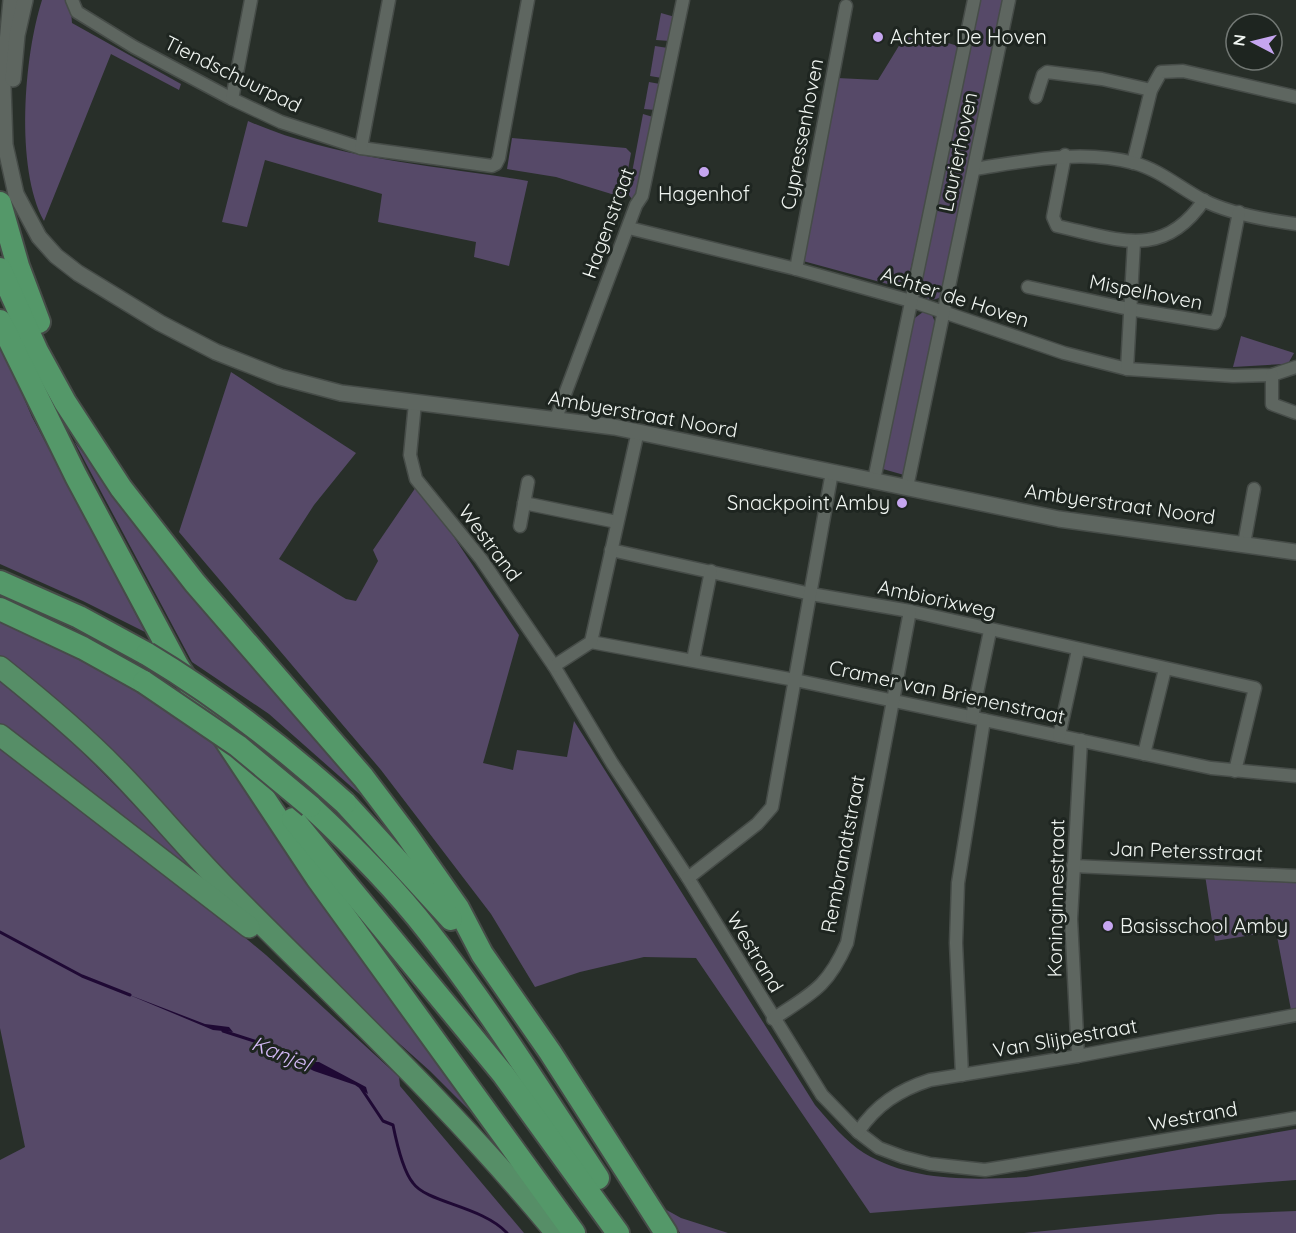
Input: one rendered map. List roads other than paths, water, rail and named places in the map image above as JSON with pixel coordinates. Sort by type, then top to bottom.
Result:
[{"type":"highway","points":[[0,203],[18,266],[44,339],[54,381]]},
{"type":"highway","points":[[0,269],[37,351],[54,381],[86,435],[137,510],[195,583],[363,777],[406,834],[458,908],[482,954],[550,1052],[666,1233]]},
{"type":"highway","points":[[0,321],[156,647],[215,715],[300,828],[503,1074],[618,1233]]},
{"type":"highway","points":[[0,582],[79,617],[156,647],[262,732],[345,803],[482,954]]},
{"type":"highway","points":[[0,609],[82,648],[144,682],[229,739],[310,806],[390,886],[452,963],[634,1233]]},
{"type":"highway","points":[[156,647],[183,675],[283,829],[574,1233]]},
{"type":"highway","points":[[0,667],[74,728],[117,770],[200,862],[469,1130],[556,1233]]},
{"type":"highway","points":[[0,735],[325,987]]},
{"type":"street","name":"Ambyerstraat Noord","points":[[11,0],[4,56],[3,125],[16,194],[42,242],[62,261],[184,337],[252,367],[294,382],[340,393],[556,418],[638,432],[1059,519],[1296,552]]},
{"type":"street","name":"Ambyerstraat Noord","points":[[25,0],[17,35],[12,126],[30,218]]},
{"type":"street","points":[[232,99],[251,0]]},
{"type":"street","points":[[361,148],[389,0]]},
{"type":"street","name":"Tiendschuurpad","points":[[72,2],[77,12],[125,41],[232,99],[313,134],[361,148],[488,166],[496,164],[528,0]]},
{"type":"street","name":"Hagenstraat","points":[[556,418],[636,205],[642,195],[683,0]]},
{"type":"street","name":"Laurierhoven","points":[[874,480],[974,0]]},
{"type":"street","name":"Laurierhoven","points":[[907,487],[1009,0]]},
{"type":"street","name":"Cypressenhoven","points":[[796,269],[846,6]]},
{"type":"street","points":[[1133,162],[1151,90],[1161,72],[1172,69],[1296,97]]},
{"type":"street","points":[[1036,97],[1043,75],[1047,72],[1151,90]]},
{"type":"street","points":[[1065,155],[1053,217],[1054,224],[1134,242],[1161,238],[1183,227],[1204,200]]},
{"type":"street","points":[[974,169],[1065,155],[1133,162],[1157,172],[1204,200],[1271,221],[1296,224]]},
{"type":"street","name":"Mispelhoven","points":[[1028,287],[1129,309],[1215,324],[1219,314],[1239,212]]},
{"type":"street","name":"Achter de Hoven","points":[[629,228],[796,269],[945,312],[1064,353],[1128,369],[1193,375],[1272,375],[1296,367]]},
{"type":"street","points":[[1128,369],[1129,309],[1134,242]]},
{"type":"street","points":[[1272,375],[1270,395],[1272,404],[1296,413]]},
{"type":"street","name":"Westrand","points":[[415,403],[410,455],[414,476],[481,559],[554,666],[612,763],[688,878],[822,1095],[858,1132],[879,1148],[903,1157],[930,1164],[985,1170],[1296,1118]]},
{"type":"street","points":[[554,666],[591,642],[638,432]]},
{"type":"street","points":[[688,878],[758,824],[772,807],[832,472]]},
{"type":"street","points":[[520,526],[528,482]]},
{"type":"street","points":[[1244,544],[1254,489]]},
{"type":"street","points":[[524,503],[617,522]]},
{"type":"street","name":"Ambiorixweg","points":[[611,550],[811,594],[910,612],[1078,651],[1255,688],[1235,771]]},
{"type":"street","points":[[693,660],[711,571]]},
{"type":"street","name":"Rembrandtstraat","points":[[773,1019],[820,988],[835,969],[847,943],[891,701],[910,612]]},
{"type":"street","points":[[962,1075],[956,943],[958,883],[990,631]]},
{"type":"street","name":"Cramer van Brienenstraat","points":[[591,642],[795,680],[1144,754],[1235,771],[1296,776]]},
{"type":"street","points":[[1059,736],[1078,651]]},
{"type":"street","points":[[1144,754],[1165,669]]},
{"type":"street","name":"Koninginnestraat","points":[[1078,1056],[1071,920],[1081,740]]},
{"type":"street","name":"Jan Petersstraat","points":[[1073,866],[1296,876]]},
{"type":"street","name":"Van Slijpestraat","points":[[858,1132],[876,1110],[898,1093],[930,1080],[1078,1056],[1296,1015]]},
{"type":"water","points":[[127,994],[205,1024],[229,1027],[233,1032],[213,1030]]},
{"type":"water","points":[[259,1040],[313,1062],[319,1062],[366,1087],[368,1094],[355,1085],[314,1071],[253,1041]]},
{"type":"waterway","name":"Kanjel","points":[[0,932],[82,976],[130,995]]},
{"type":"waterway","name":"Kanjel","points":[[223,1031],[257,1042]]},
{"type":"waterway","name":"Kanjel","points":[[361,1088],[383,1121],[393,1125],[409,1178],[420,1190],[484,1217],[507,1233]]},
{"type":"place","name":"Achter De Hoven","points":[[878,37]]},
{"type":"place","name":"Hagenhof","points":[[704,172]]},
{"type":"place","name":"Snackpoint Amby","points":[[902,503]]},
{"type":"place","name":"Basisschool Amby","points":[[1108,926]]}]
